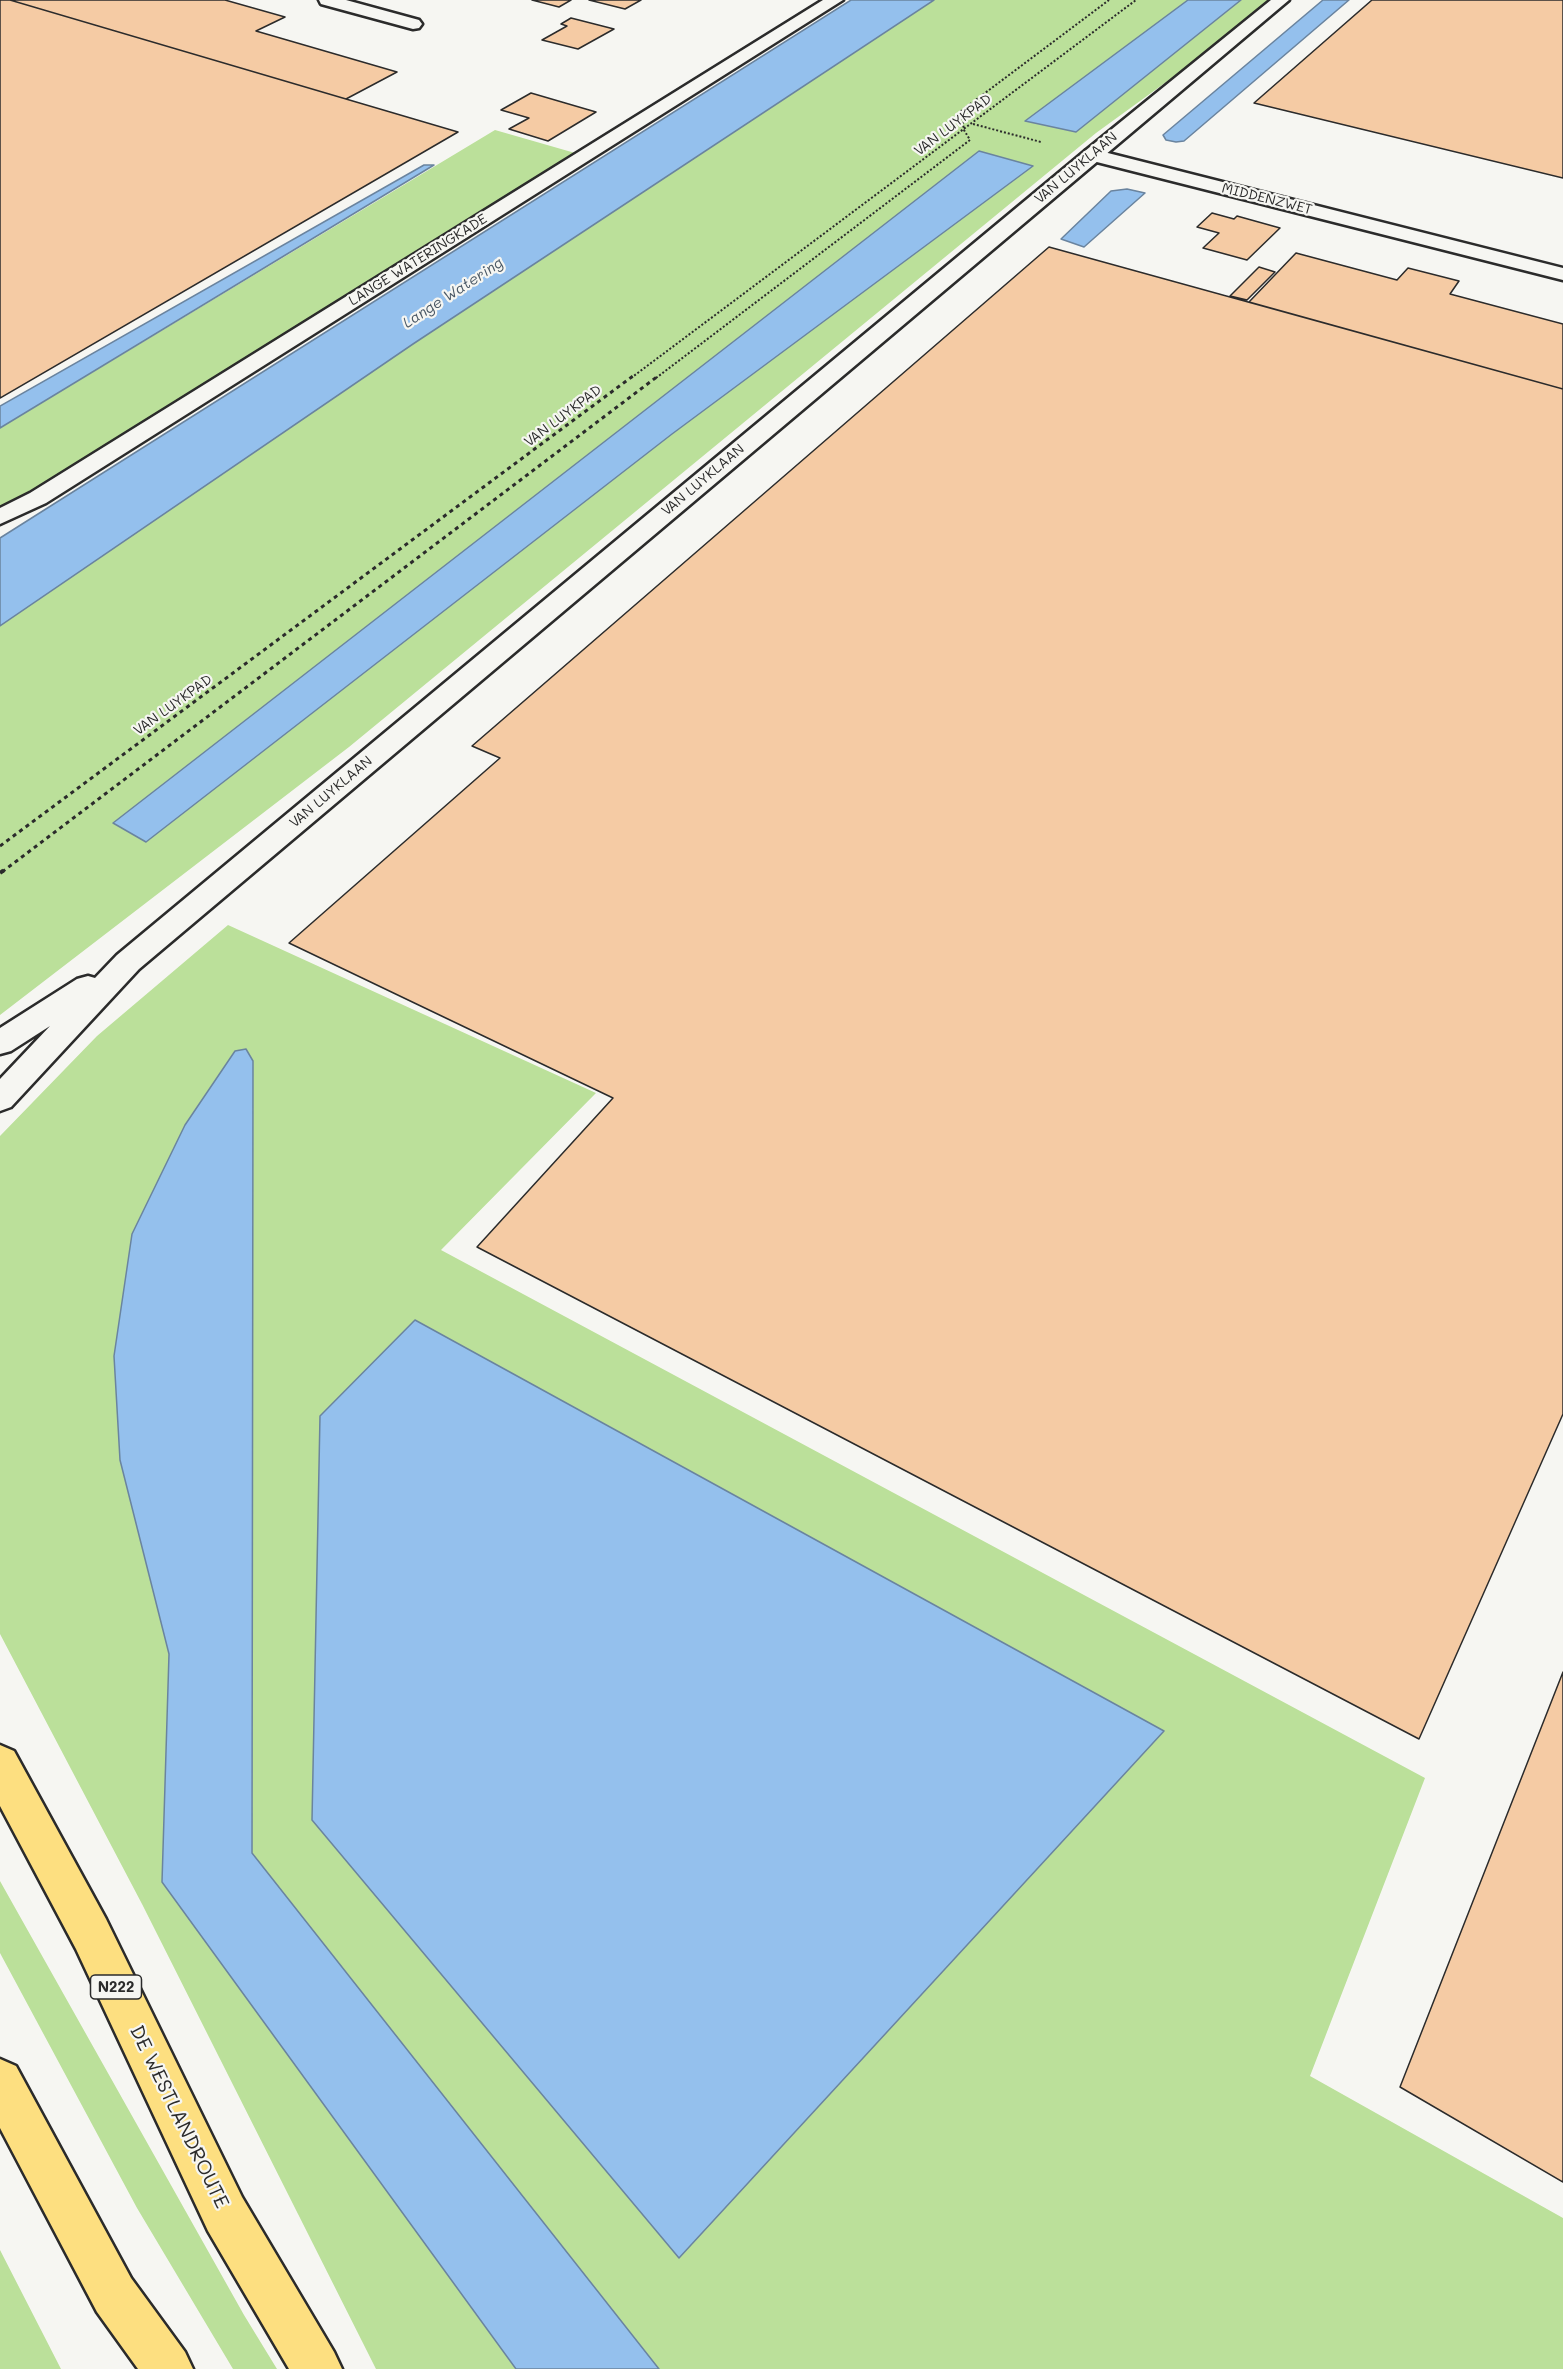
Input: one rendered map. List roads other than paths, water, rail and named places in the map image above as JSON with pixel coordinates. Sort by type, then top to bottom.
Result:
[{"type":"main road","name":"DE WESTLANDROUTE","points":[[0,1765],[91,1934],[225,2214],[317,2369]]},
{"type":"main road","points":[[0,2082],[114,2295],[168,2369]]},
{"type":"street","points":[[327,0],[413,24]]},
{"type":"street","name":"LANGE WATERINGKADE","points":[[0,517],[38,498],[835,0]]},
{"type":"street","name":"VAN LUYKLAAN","points":[[0,1099],[128,962],[1092,155],[1281,0]]},
{"type":"street","name":"MIDDENZWET","points":[[1092,155],[1563,274]]},
{"type":"street","name":"VAN LUYKLAAN","points":[[0,1043],[128,962]]},
{"type":"water","name":"Lange Watering","points":[[851,0],[934,0],[413,344],[0,626],[0,538]]},
{"type":"water","points":[[1188,0],[1241,0],[1076,132],[1025,121]]},
{"type":"water","points":[[1323,0],[1349,0],[1184,141],[1166,140],[1163,135]]},
{"type":"water","points":[[979,151],[1033,166],[672,434],[146,842],[113,823]]},
{"type":"water","points":[[424,165],[434,165],[0,428],[0,406]]},
{"type":"water","points":[[1127,189],[1145,193],[1084,247],[1061,239],[1111,191]]},
{"type":"water","points":[[246,1049],[253,1061],[252,1853],[659,2369],[516,2369],[162,1882],[169,1654],[120,1460],[114,1356],[132,1234],[185,1125],[235,1051]]},
{"type":"water","points":[[415,1320],[1164,1731],[679,2258],[312,1820],[320,1416]]}]
